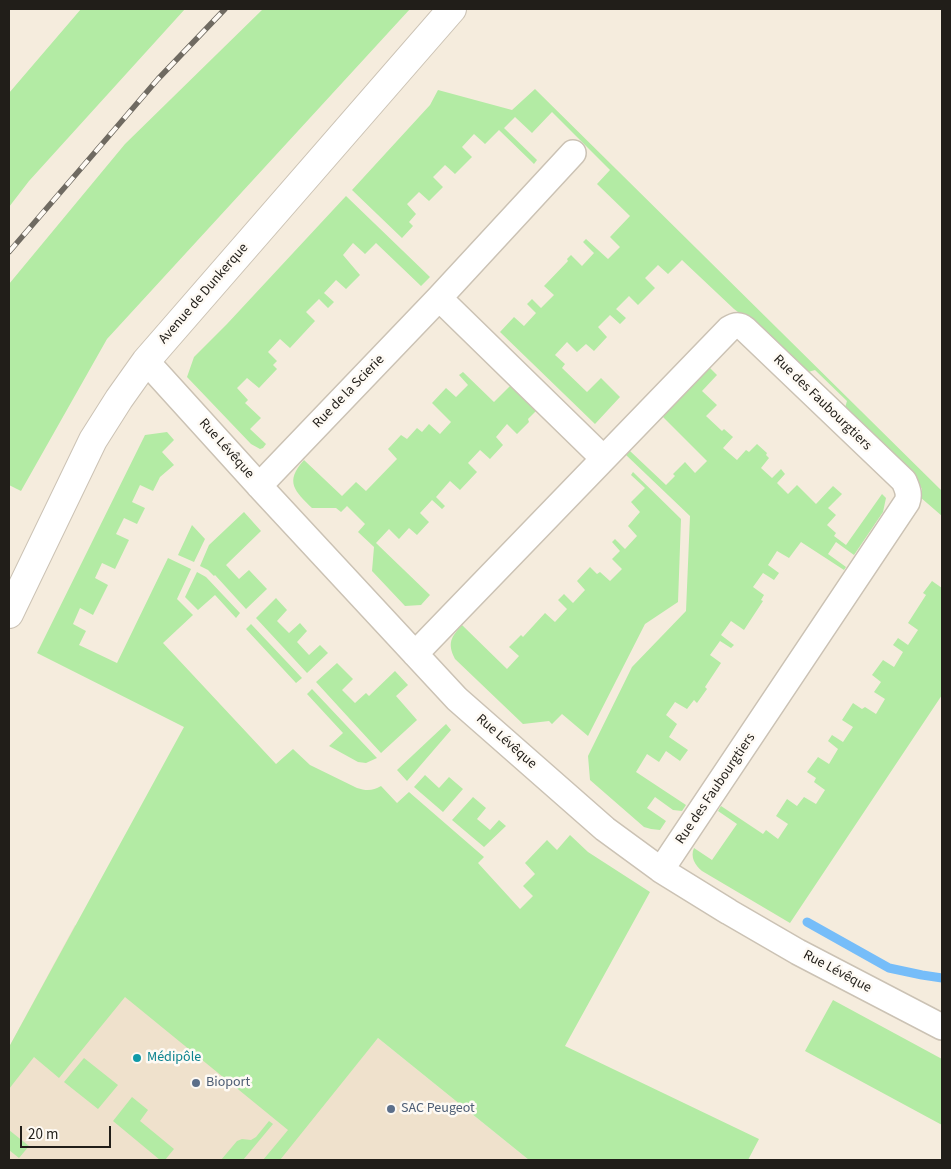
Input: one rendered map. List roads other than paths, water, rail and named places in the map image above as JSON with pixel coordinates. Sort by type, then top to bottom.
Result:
[{"type":"main road","name":"Avenue de Dunkerque","points":[[9,614],[93,440],[118,399],[146,361],[452,9]]},
{"type":"street","name":"Rue de la Scierie","points":[[259,486],[439,298],[573,153]]},
{"type":"street","points":[[439,298],[603,458]]},
{"type":"street","name":"Rue des Faubourgtiers","points":[[414,654],[729,329],[737,325],[742,326],[904,481],[909,498],[661,870]]},
{"type":"street","name":"Rue Lévêque","points":[[146,361],[414,654],[457,698],[589,816],[661,870],[729,912],[798,952],[942,1027]]},
{"type":"waterway","points":[[807,922],[889,968],[942,978]]},
{"type":"railway","points":[[9,252],[158,79],[225,9]]},
{"type":"place","name":"Médipôle","points":[[137,1058]]},
{"type":"place","name":"Bioport","points":[[196,1083]]},
{"type":"place","name":"SAC Peugeot","points":[[391,1109]]}]
